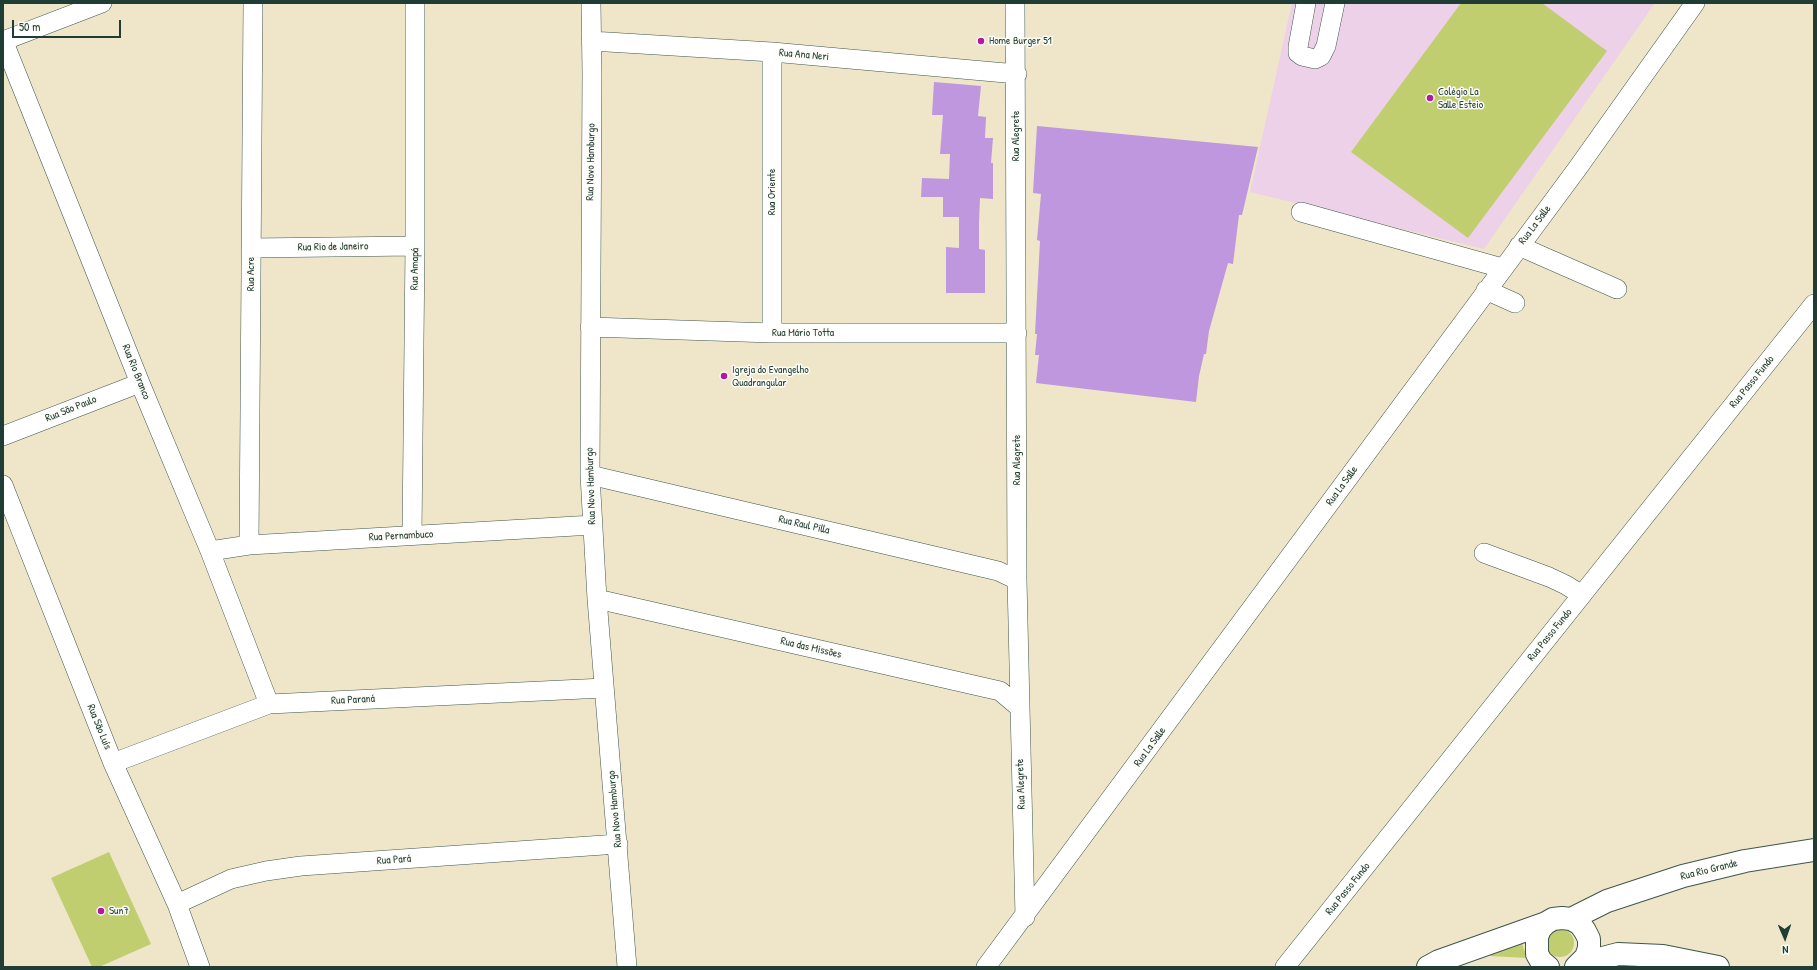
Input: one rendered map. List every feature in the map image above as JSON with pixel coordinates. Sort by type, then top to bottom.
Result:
[{"type":"main road","name":"Rua Rio Grande","points":[[1582,930],[1607,901],[1683,876],[1745,861],[1813,848]]},
{"type":"main road","points":[[1428,967],[1476,958],[1558,918],[1582,930],[1622,959]]},
{"type":"main road","points":[[1546,923],[1540,929],[1536,945],[1537,954],[1541,961],[1548,967]]},
{"type":"main road","points":[[1578,966],[1586,957],[1589,948],[1582,930]]},
{"type":"main road","points":[[1578,966],[1622,959],[1663,956],[1718,967]]},
{"type":"street","points":[[3,40],[102,3]]},
{"type":"street","name":"Rua Acre","points":[[249,545],[254,3]]},
{"type":"street","name":"Rua Amapá","points":[[412,535],[415,246],[415,3]]},
{"type":"street","name":"Rua Novo Hamburgo","points":[[591,3],[590,475],[597,599],[627,967]]},
{"type":"street","name":"Rua Alegrete","points":[[1015,3],[1017,580],[1025,917]]},
{"type":"street","points":[[1306,3],[1298,53],[1302,56],[1315,59],[1321,56],[1326,46],[1335,3]]},
{"type":"street","name":"Rua La Salle","points":[[986,967],[1025,917],[1576,169],[1695,3]]},
{"type":"street","name":"Rua Rio Branco","points":[[3,40],[140,382],[210,551],[269,704]]},
{"type":"street","name":"Rua Ana Neri","points":[[591,41],[772,52],[1016,74]]},
{"type":"street","name":"Rua Oriente","points":[[772,52],[772,333]]},
{"type":"street","points":[[1301,212],[1502,268]]},
{"type":"street","name":"Rua Rio de Janeiro","points":[[251,248],[415,246]]},
{"type":"street","points":[[1519,246],[1617,289]]},
{"type":"street","points":[[1486,290],[1515,303]]},
{"type":"street","name":"Rua Passo Fundo","points":[[1285,967],[1814,304]]},
{"type":"street","name":"Rua Mário Totta","points":[[590,327],[772,333],[1017,333]]},
{"type":"street","name":"Rua São Paulo","points":[[3,436],[140,382]]},
{"type":"street","name":"Rua Raul Pilla","points":[[590,475],[998,571],[1017,580]]},
{"type":"street","name":"Rua São Luís","points":[[3,485],[113,763],[177,904],[200,967]]},
{"type":"street","name":"Rua Pernambuco","points":[[210,551],[249,545],[593,525]]},
{"type":"street","points":[[1484,553],[1555,580],[1582,595]]},
{"type":"street","name":"Rua das Missões","points":[[597,599],[1000,691],[1019,707]]},
{"type":"street","name":"Rua Paraná","points":[[113,763],[269,704],[604,688]]},
{"type":"street","name":"Rua Pará","points":[[177,904],[232,878],[301,866],[618,844]]},
{"type":"shaded area","name":"Colégio La Salle Esteio","points":[[1292,3],[1655,3],[1484,249],[1250,192]]},
{"type":"green space","points":[[1461,3],[1542,3],[1607,51],[1468,238],[1351,152]]},
{"type":"green space","name":"Sun7","points":[[109,852],[151,944],[99,967],[92,967],[51,878]]},
{"type":"green space","points":[[1560,929],[1570,933],[1574,943],[1570,953],[1560,957],[1550,953],[1546,943],[1550,933]]},
{"type":"green space","points":[[1521,935],[1523,947],[1528,958],[1489,956]]},
{"type":"building","points":[[934,82],[981,86],[978,116],[986,117],[985,138],[993,138],[991,163],[993,163],[993,199],[980,198],[979,249],[985,250],[985,293],[946,293],[946,247],[959,248],[959,217],[943,217],[943,197],[921,197],[922,178],[949,179],[950,154],[940,154],[943,115],[932,115]]},
{"type":"building","points":[[1037,126],[1258,147],[1242,215],[1239,215],[1233,264],[1228,263],[1209,331],[1206,354],[1204,354],[1199,376],[1196,402],[1036,383],[1039,355],[1035,355],[1037,334],[1035,334],[1040,241],[1037,240],[1041,194],[1033,193]]},
{"type":"place","name":"Home Burger 51","points":[[981,41]]},
{"type":"place","name":"Colégio La Salle Esteio","points":[[1430,98]]},
{"type":"place","name":"Igreja do Evangelho Quadrangular","points":[[724,376]]},
{"type":"place","name":"Sun7","points":[[101,911]]}]
